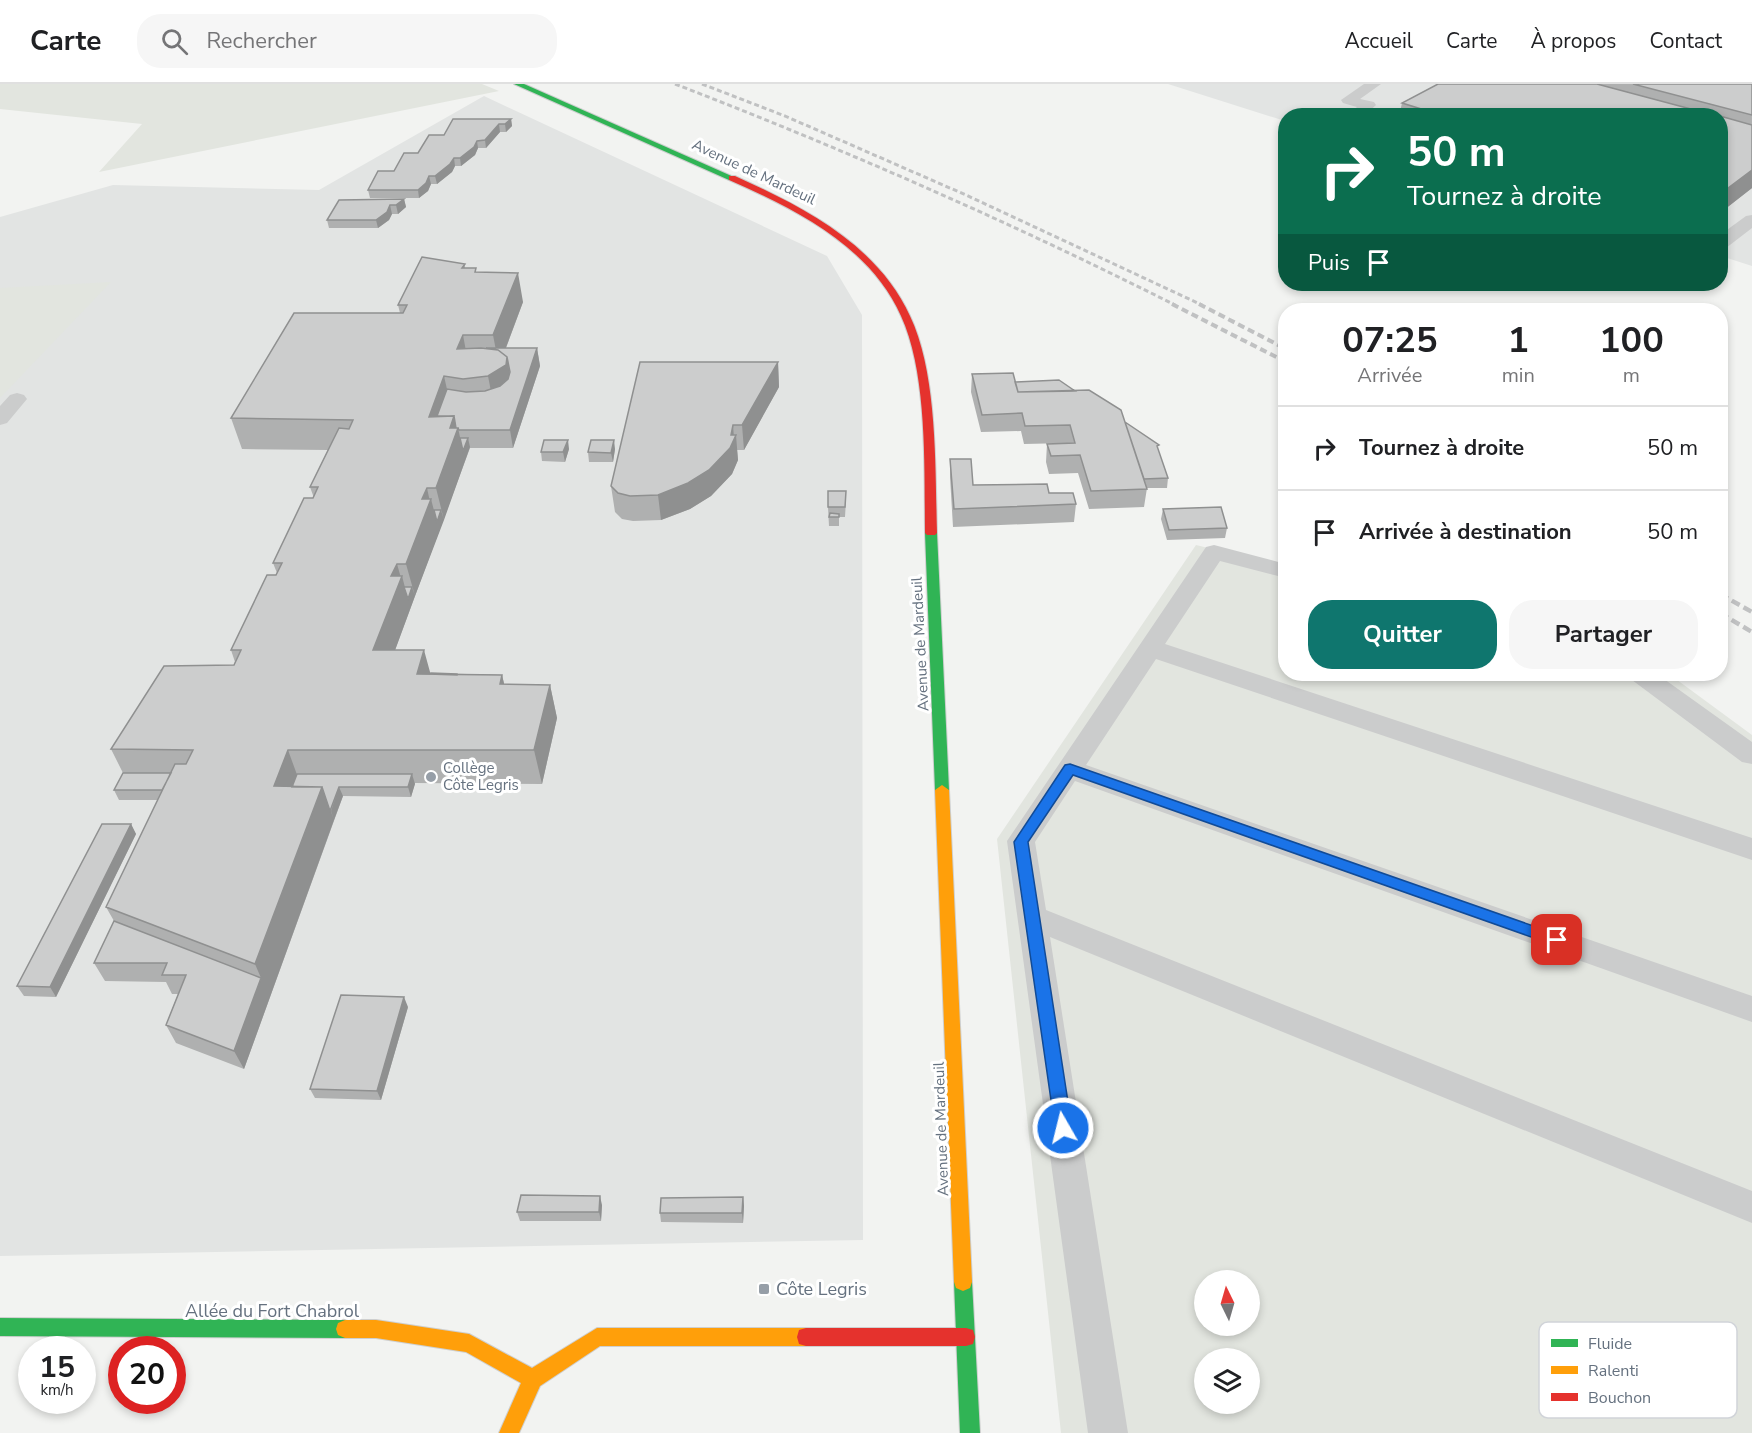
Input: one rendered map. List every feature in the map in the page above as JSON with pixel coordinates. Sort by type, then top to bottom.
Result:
[{"type":"street","name":"Avenue de Mardeuil","points":[[518,84],[768,195],[811,217],[844,240],[873,266],[893,292],[906,317],[920,377],[928,458],[970,1433]]},
{"type":"street","name":"Allée du Fort Chabrol","points":[[0,1327],[376,1329],[470,1343],[533,1379]]},
{"type":"street","points":[[509,1433],[533,1379],[597,1337],[966,1337]]},
{"type":"lane","points":[[1365,108],[1369,105],[1348,100],[1374,84]]},
{"type":"lane","points":[[1728,238],[1752,220]]},
{"type":"lane","points":[[0,419],[17,399]]},
{"type":"lane","points":[[1108,1433],[1021,842],[1214,552],[1278,569]]},
{"type":"lane","points":[[1150,648],[1752,849]]},
{"type":"lane","points":[[1651,681],[1752,755]]},
{"type":"lane","points":[[1070,769],[1752,1009]]},
{"type":"lane","points":[[1032,917],[1752,1207]]},
{"type":"shaded area","points":[[0,84],[482,84],[499,91],[99,172],[142,124],[0,109]]},
{"type":"shaded area","points":[[1168,84],[1752,84],[1752,266],[1728,258],[1728,108],[1278,108],[1278,119]]},
{"type":"shaded area","name":"Collège Côte Legris","points":[[484,96],[827,256],[862,315],[863,1240],[0,1256],[0,217],[113,185],[319,190]]},
{"type":"shaded area","points":[[111,282],[0,398],[0,288]]},
{"type":"shaded area","points":[[1196,545],[1278,565],[1278,681],[1679,681],[1752,735],[1752,1433],[1061,1433],[997,839]]},
{"type":"building","points":[[1438,84],[1597,84],[1687,108],[1418,108],[1402,103]]},
{"type":"building","points":[[1633,84],[1752,84],[1752,115]]},
{"type":"building","points":[[1728,118],[1752,125],[1752,170],[1728,188]]},
{"type":"building","points":[[453,119],[511,119],[505,124],[499,124],[485,140],[477,141],[474,147],[460,158],[454,158],[435,176],[429,176],[426,183],[418,190],[368,190],[378,171],[394,171],[404,153],[418,153],[429,135],[444,135]]},
{"type":"building","points":[[404,199],[396,205],[390,205],[387,212],[376,220],[327,220],[339,200]]},
{"type":"building","points":[[422,257],[465,264],[462,268],[476,268],[475,272],[518,273],[493,335],[463,335],[457,349],[498,350],[507,357],[506,365],[488,376],[463,379],[444,376],[429,417],[454,416],[450,428],[458,428],[436,488],[427,488],[422,499],[431,499],[406,564],[397,564],[391,576],[402,576],[373,650],[424,650],[417,674],[502,675],[500,684],[550,685],[534,750],[288,750],[274,786],[322,787],[255,964],[106,907],[175,764],[186,764],[193,750],[111,749],[164,666],[234,665],[241,650],[231,650],[267,575],[276,575],[282,563],[273,563],[304,498],[313,498],[318,487],[310,487],[339,428],[349,429],[353,420],[231,418],[294,313],[403,313],[407,305],[398,305]]},
{"type":"building","points":[[486,348],[537,348],[510,430],[459,430],[456,428],[454,416],[437,416],[447,389],[466,392],[485,391],[500,386],[508,379],[510,372],[507,357],[498,350]]},
{"type":"building","points":[[640,362],[778,362],[742,425],[733,425],[731,435],[736,435],[730,448],[709,470],[688,483],[658,495],[630,496],[618,493],[611,486]]},
{"type":"building","points":[[1013,373],[1018,392],[1089,390],[1121,410],[1147,489],[1091,491],[1080,455],[1051,456],[1047,444],[1075,443],[1070,425],[1025,426],[1022,413],[982,415],[972,374]]},
{"type":"building","points":[[1059,380],[1075,391],[1018,392],[1015,382]]},
{"type":"building","points":[[1125,422],[1159,445],[1157,446],[1168,478],[1144,479]]},
{"type":"building","points":[[460,438],[468,438],[463,451]]},
{"type":"building","points":[[544,440],[568,440],[563,452],[541,452]]},
{"type":"building","points":[[591,440],[614,440],[611,453],[588,452]]},
{"type":"building","points":[[950,459],[971,459],[973,485],[1047,484],[1049,493],[1073,493],[1076,504],[954,509]]},
{"type":"building","points":[[828,491],[846,491],[845,507],[828,507]]},
{"type":"building","points":[[1221,507],[1227,528],[1169,530],[1163,509]]},
{"type":"building","points":[[434,510],[441,510],[437,522]]},
{"type":"building","points":[[830,513],[839,514],[839,517],[829,517]]},
{"type":"building","points":[[404,587],[412,587],[408,599]]},
{"type":"building","points":[[430,674],[457,674],[457,675]]},
{"type":"building","points":[[123,773],[171,773],[162,790],[114,790]]},
{"type":"building","points":[[297,774],[412,774],[408,787],[339,787],[330,811],[322,787],[292,787]]},
{"type":"building","points":[[102,824],[131,824],[50,987],[17,986]]},
{"type":"building","points":[[114,921],[261,978],[234,1051],[166,1025],[186,975],[162,975],[167,963],[94,963]]},
{"type":"building","points":[[341,995],[404,997],[377,1091],[310,1089]]},
{"type":"building","points":[[521,1195],[600,1196],[599,1212],[517,1212]]},
{"type":"building","points":[[743,1197],[742,1213],[660,1213],[661,1198]]},
{"type":"railway","points":[[675,84],[928,188],[1175,305]]},
{"type":"railway","points":[[702,84],[785,116],[966,195],[1202,305]]},
{"type":"railway","points":[[1172,304],[1278,358]]},
{"type":"railway","points":[[1199,304],[1278,345]]},
{"type":"railway","points":[[1728,598],[1752,612]]},
{"type":"railway","points":[[1728,618],[1752,632]]},
{"type":"traffic: fast","points":[[518,84],[732,178]]},
{"type":"traffic: fast","points":[[931,533],[942,790]]},
{"type":"traffic: fast","points":[[963,1282],[970,1433]]},
{"type":"traffic: fast","points":[[0,1327],[345,1329]]},
{"type":"traffic: slow","points":[[942,790],[963,1282]]},
{"type":"traffic: slow","points":[[345,1329],[376,1329],[469,1343],[533,1379]]},
{"type":"traffic: slow","points":[[509,1433],[533,1379],[597,1337],[806,1337]]},
{"type":"traffic: jam","points":[[732,178],[783,202],[832,232],[855,249],[892,291],[906,316],[920,365],[929,452],[931,533]]},
{"type":"traffic: jam","points":[[806,1337],[966,1337]]},
{"type":"place","name":"Collège Côte Legris","points":[[431,777]]},
{"type":"place","name":"Côte Legris","points":[[764,1289]]},
{"type":"route","points":[[1063,1128],[1021,842],[1070,769],[1557,940]]}]
